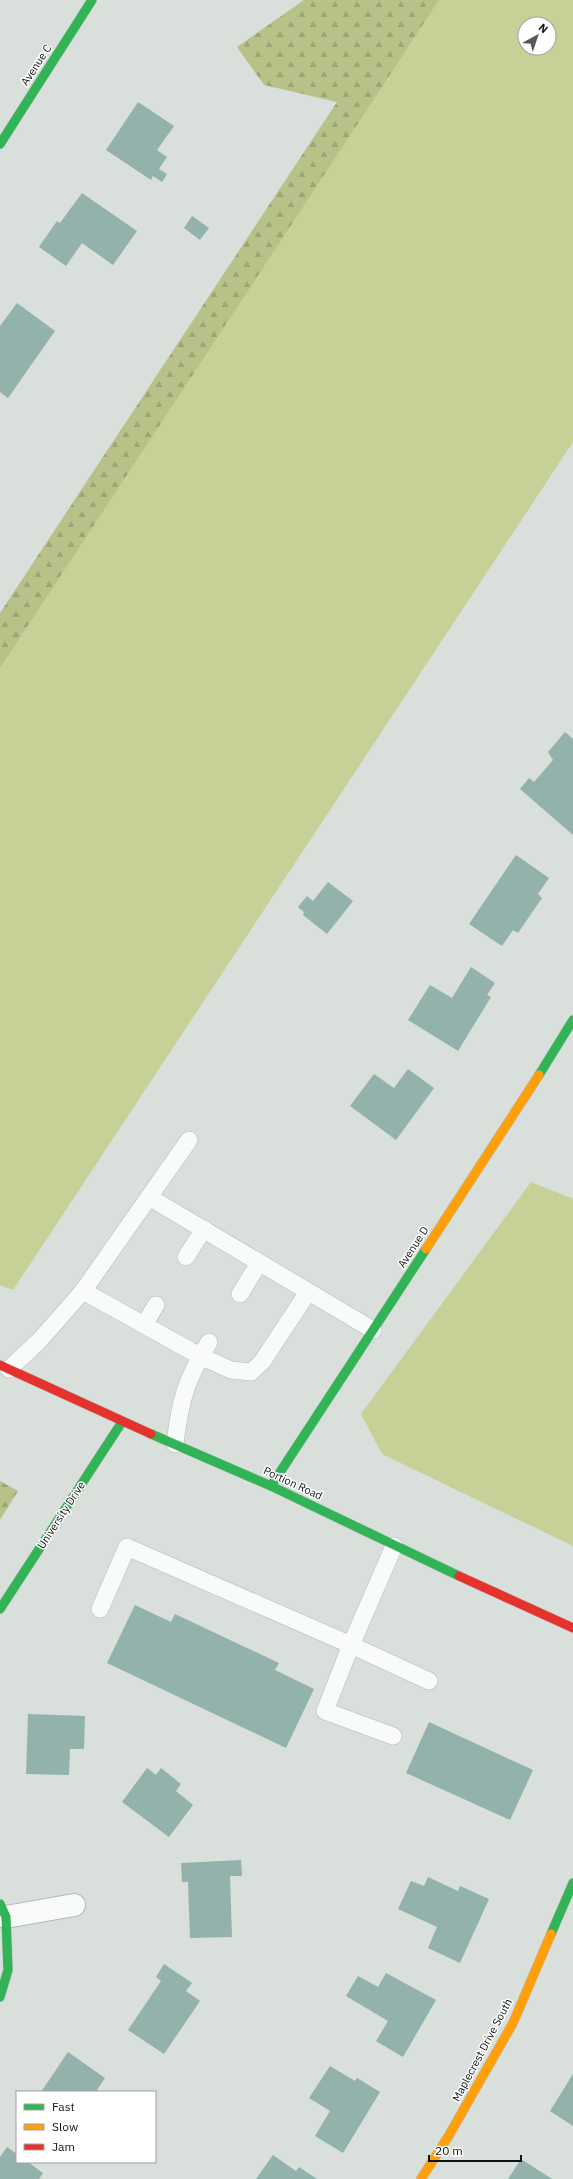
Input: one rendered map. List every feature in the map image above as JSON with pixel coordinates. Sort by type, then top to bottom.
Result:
[{"type":"street","name":"Avenue C","points":[[0,144],[92,0]]},
{"type":"street","name":"Avenue D","points":[[271,1486],[504,1131],[573,1020]]},
{"type":"street","name":"Portion Road","points":[[5,1367],[122,1422],[271,1486],[338,1517],[394,1546],[573,1628]]},
{"type":"street","name":"University Drive","points":[[0,1609],[122,1422]]},
{"type":"street","name":"Maplecrest Drive South","points":[[421,2179],[448,2137],[513,2023],[573,1884]]},
{"type":"street","points":[[0,1997],[8,1970],[3,1910],[74,1905]]},
{"type":"lane","points":[[5,1367],[39,1341],[83,1291],[189,1140]]},
{"type":"lane","points":[[149,1197],[373,1330]]},
{"type":"lane","points":[[186,1257],[204,1229]]},
{"type":"lane","points":[[240,1294],[259,1263]]},
{"type":"lane","points":[[83,1291],[144,1325],[205,1349],[231,1370],[251,1372],[262,1362],[308,1292]]},
{"type":"lane","points":[[144,1325],[156,1305]]},
{"type":"lane","points":[[174,1444],[180,1405],[188,1381],[205,1349]]},
{"type":"lane","points":[[393,1736],[325,1711],[351,1645],[394,1546]]},
{"type":"lane","points":[[100,1610],[127,1547],[351,1645],[429,1681]]},
{"type":"green space","points":[[304,0],[439,0],[0,668],[0,613],[337,102],[264,85],[237,47]]},
{"type":"green space","points":[[420,0],[573,0],[573,442],[13,1290],[0,1285],[0,638]]},
{"type":"green space","points":[[531,1182],[573,1199],[573,1546],[382,1454],[361,1414]]},
{"type":"green space","points":[[0,1481],[18,1491],[0,1520]]},
{"type":"building","points":[[138,102],[174,126],[157,150],[167,157],[159,169],[167,174],[162,182],[153,176],[151,180],[106,150]]},
{"type":"building","points":[[82,193],[137,231],[113,265],[82,243],[66,266],[39,247],[57,221],[60,223]]},
{"type":"building","points":[[192,216],[209,228],[200,240],[184,228]]},
{"type":"building","points":[[17,303],[55,331],[8,398],[0,392],[0,326]]},
{"type":"building","points":[[565,732],[573,739],[573,835],[520,789],[529,778],[534,782],[553,760],[548,752]]},
{"type":"building","points":[[516,855],[549,878],[538,894],[542,898],[518,933],[513,930],[502,946],[469,924]]},
{"type":"building","points":[[328,882],[353,901],[327,934],[303,915],[304,912],[298,907],[307,896],[313,901]]},
{"type":"building","points":[[471,967],[495,983],[487,995],[491,997],[458,1051],[408,1020],[430,985],[452,998]]},
{"type":"building","points":[[408,1069],[434,1088],[396,1140],[350,1106],[374,1074],[394,1088]]},
{"type":"building","points":[[135,1605],[171,1622],[175,1614],[279,1663],[275,1670],[314,1689],[286,1748],[107,1663]]},
{"type":"building","points":[[28,1714],[85,1716],[84,1749],[70,1749],[69,1775],[26,1774]]},
{"type":"building","points":[[429,1722],[533,1770],[510,1820],[406,1773]]},
{"type":"building","points":[[147,1768],[156,1775],[161,1768],[181,1784],[176,1791],[193,1805],[169,1837],[122,1802]]},
{"type":"building","points":[[241,1860],[242,1876],[230,1876],[232,1937],[190,1938],[188,1882],[182,1882],[181,1863]]},
{"type":"building","points":[[428,1877],[458,1891],[460,1886],[489,1899],[460,1963],[428,1948],[437,1927],[398,1909],[411,1881],[424,1886]]},
{"type":"building","points":[[164,1964],[192,1983],[186,1991],[200,2001],[164,2054],[128,2030],[161,1981],[156,1977]]},
{"type":"building","points":[[386,1973],[436,2000],[403,2057],[376,2041],[388,2021],[346,1996],[358,1976],[378,1987]]},
{"type":"building","points":[[68,2052],[105,2078],[97,2090],[98,2091],[42,2091]]},
{"type":"building","points":[[330,2066],[355,2081],[357,2078],[380,2092],[343,2153],[315,2136],[330,2111],[309,2098]]},
{"type":"building","points":[[573,2074],[573,2126],[550,2111]]},
{"type":"building","points":[[7,2147],[16,2153],[16,2163],[29,2163],[43,2173],[39,2179],[0,2179],[0,2157]]},
{"type":"building","points":[[273,2155],[296,2171],[299,2167],[317,2179],[256,2179]]},
{"type":"building","points":[[521,2159],[552,2179],[508,2179]]},
{"type":"traffic: fast","points":[[0,144],[92,0]]},
{"type":"traffic: fast","points":[[539,1075],[573,1020]]},
{"type":"traffic: fast","points":[[271,1486],[426,1249]]},
{"type":"traffic: fast","points":[[0,1609],[122,1422]]},
{"type":"traffic: fast","points":[[151,1434],[271,1486],[459,1576]]},
{"type":"traffic: fast","points":[[551,1934],[573,1883]]},
{"type":"traffic: fast","points":[[0,1904],[6,1917],[8,1970],[0,1997]]},
{"type":"traffic: slow","points":[[426,1249],[539,1075]]},
{"type":"traffic: slow","points":[[421,2179],[448,2137],[513,2023],[551,1934]]},
{"type":"traffic: jam","points":[[0,1365],[151,1434]]},
{"type":"traffic: jam","points":[[459,1576],[573,1628]]}]
